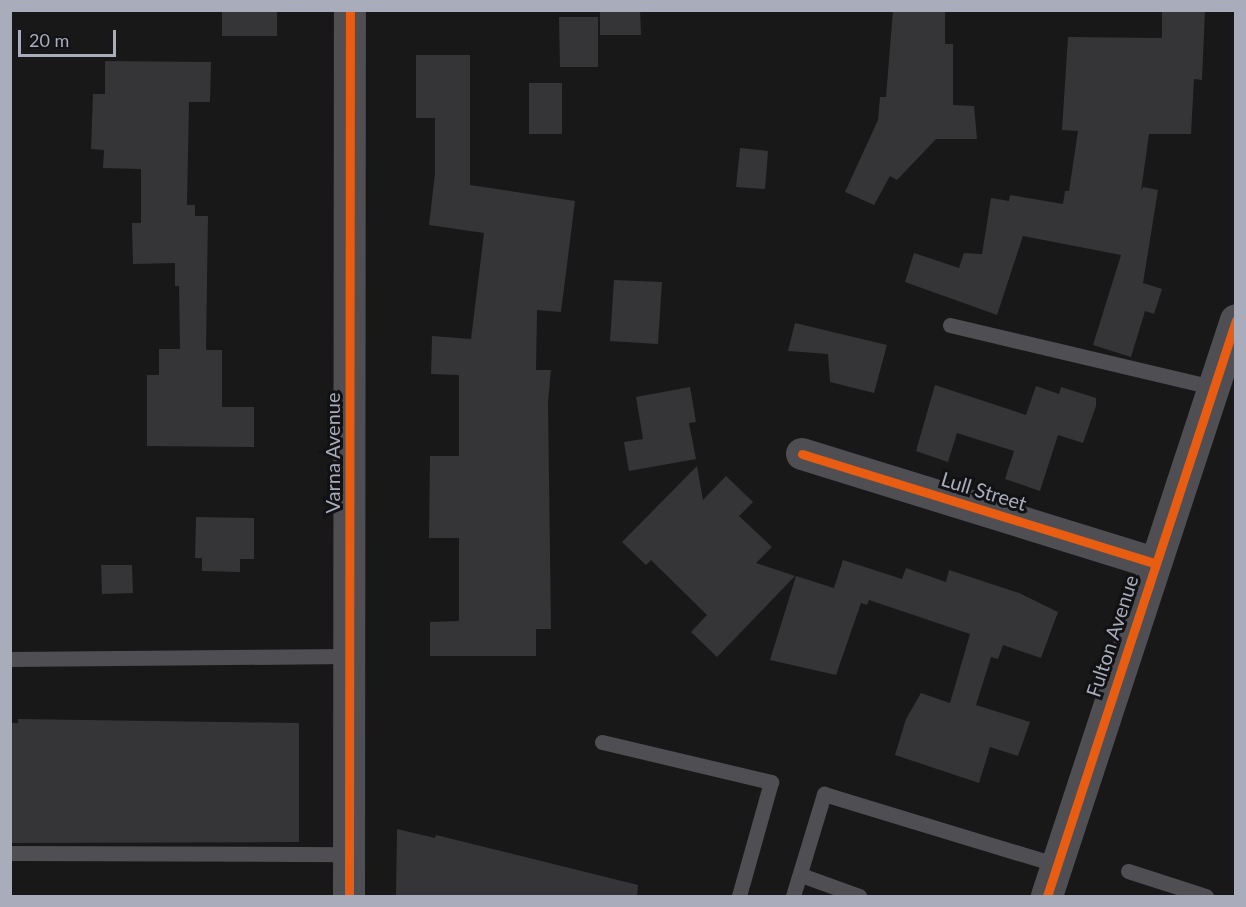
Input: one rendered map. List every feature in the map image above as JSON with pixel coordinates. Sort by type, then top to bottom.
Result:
[{"type":"street","name":"Varna Avenue","points":[[348,897],[350,10]]},
{"type":"street","name":"Fulton Avenue","points":[[1047,897],[1236,320]]},
{"type":"street","name":"Lull Street","points":[[802,454],[1155,563]]},
{"type":"lane","points":[[950,325],[1213,387]]},
{"type":"lane","points":[[10,659],[349,656]]},
{"type":"lane","points":[[602,742],[771,782],[739,897]]},
{"type":"lane","points":[[793,897],[824,794],[1057,864]]},
{"type":"lane","points":[[10,853],[349,854]]},
{"type":"lane","points":[[1128,871],[1206,897]]},
{"type":"lane","points":[[801,875],[859,897]]},
{"type":"building","points":[[222,10],[277,10],[277,36],[222,36]]},
{"type":"building","points":[[600,10],[640,10],[641,35],[600,35]]},
{"type":"building","points":[[893,10],[945,10],[945,44],[953,44],[953,105],[974,106],[977,139],[936,139],[897,180],[890,176],[874,205],[845,192],[878,120],[880,97],[886,97]]},
{"type":"building","points":[[1162,10],[1205,10],[1202,80],[1194,79],[1191,134],[1149,134],[1141,191],[1143,187],[1158,190],[1143,283],[1162,289],[1154,314],[1145,311],[1131,357],[1093,345],[1121,255],[1023,236],[997,315],[905,282],[914,253],[959,268],[964,253],[982,254],[991,198],[1009,201],[1010,195],[1063,204],[1065,191],[1069,191],[1078,131],[1062,130],[1068,37],[1162,38]]},
{"type":"building","points":[[559,17],[598,17],[598,67],[560,67]]},
{"type":"building","points":[[416,55],[470,55],[470,185],[575,201],[561,312],[537,310],[536,370],[551,370],[548,402],[551,629],[536,629],[536,656],[430,656],[430,622],[459,621],[459,538],[429,538],[430,456],[459,456],[459,375],[431,374],[432,336],[471,339],[484,233],[429,225],[435,173],[435,118],[416,118]]},
{"type":"building","points":[[105,61],[211,62],[210,102],[189,102],[187,205],[195,205],[195,216],[208,216],[206,350],[222,350],[222,407],[254,407],[254,447],[147,446],[147,375],[159,375],[159,349],[180,349],[179,286],[175,286],[175,263],[133,264],[132,223],[141,223],[141,169],[103,168],[104,150],[91,149],[93,94],[105,94]]},
{"type":"building","points":[[529,83],[562,83],[562,134],[529,134]]},
{"type":"building","points":[[740,148],[768,151],[765,189],[736,187]]},
{"type":"building","points":[[614,280],[662,282],[658,344],[610,341]]},
{"type":"building","points":[[795,323],[887,345],[874,393],[830,382],[828,354],[788,351]]},
{"type":"building","points":[[935,385],[1026,415],[1036,386],[1059,394],[1061,387],[1096,398],[1096,406],[1083,443],[1058,435],[1040,491],[1005,479],[1014,451],[957,433],[948,462],[916,451]]},
{"type":"building","points":[[690,387],[696,422],[689,423],[696,459],[629,471],[624,442],[643,439],[636,397]]},
{"type":"building","points":[[697,466],[703,500],[726,476],[753,502],[739,516],[772,547],[756,563],[795,576],[717,657],[691,632],[707,615],[651,560],[646,565],[622,542]]},
{"type":"building","points":[[196,517],[254,518],[254,559],[240,559],[240,572],[202,571],[202,558],[195,558]]},
{"type":"building","points":[[843,560],[902,579],[906,568],[946,582],[949,570],[1019,593],[1058,612],[1041,658],[1003,645],[998,659],[991,657],[976,705],[1030,722],[1018,756],[990,747],[979,783],[895,755],[906,719],[921,693],[950,703],[970,634],[869,600],[867,605],[861,603],[836,675],[770,660],[796,576],[834,588]]},
{"type":"building","points":[[101,565],[132,565],[133,593],[102,594]]},
{"type":"building","points":[[18,719],[299,723],[299,842],[10,843],[10,723],[18,723]]},
{"type":"building","points":[[397,829],[435,838],[436,835],[638,885],[637,897],[396,897]]},
{"type":"cycle path","points":[[349,896],[350,10]]},
{"type":"cycle path","points":[[1047,896],[1236,320]]},
{"type":"cycle path","points":[[802,454],[1155,563]]}]
